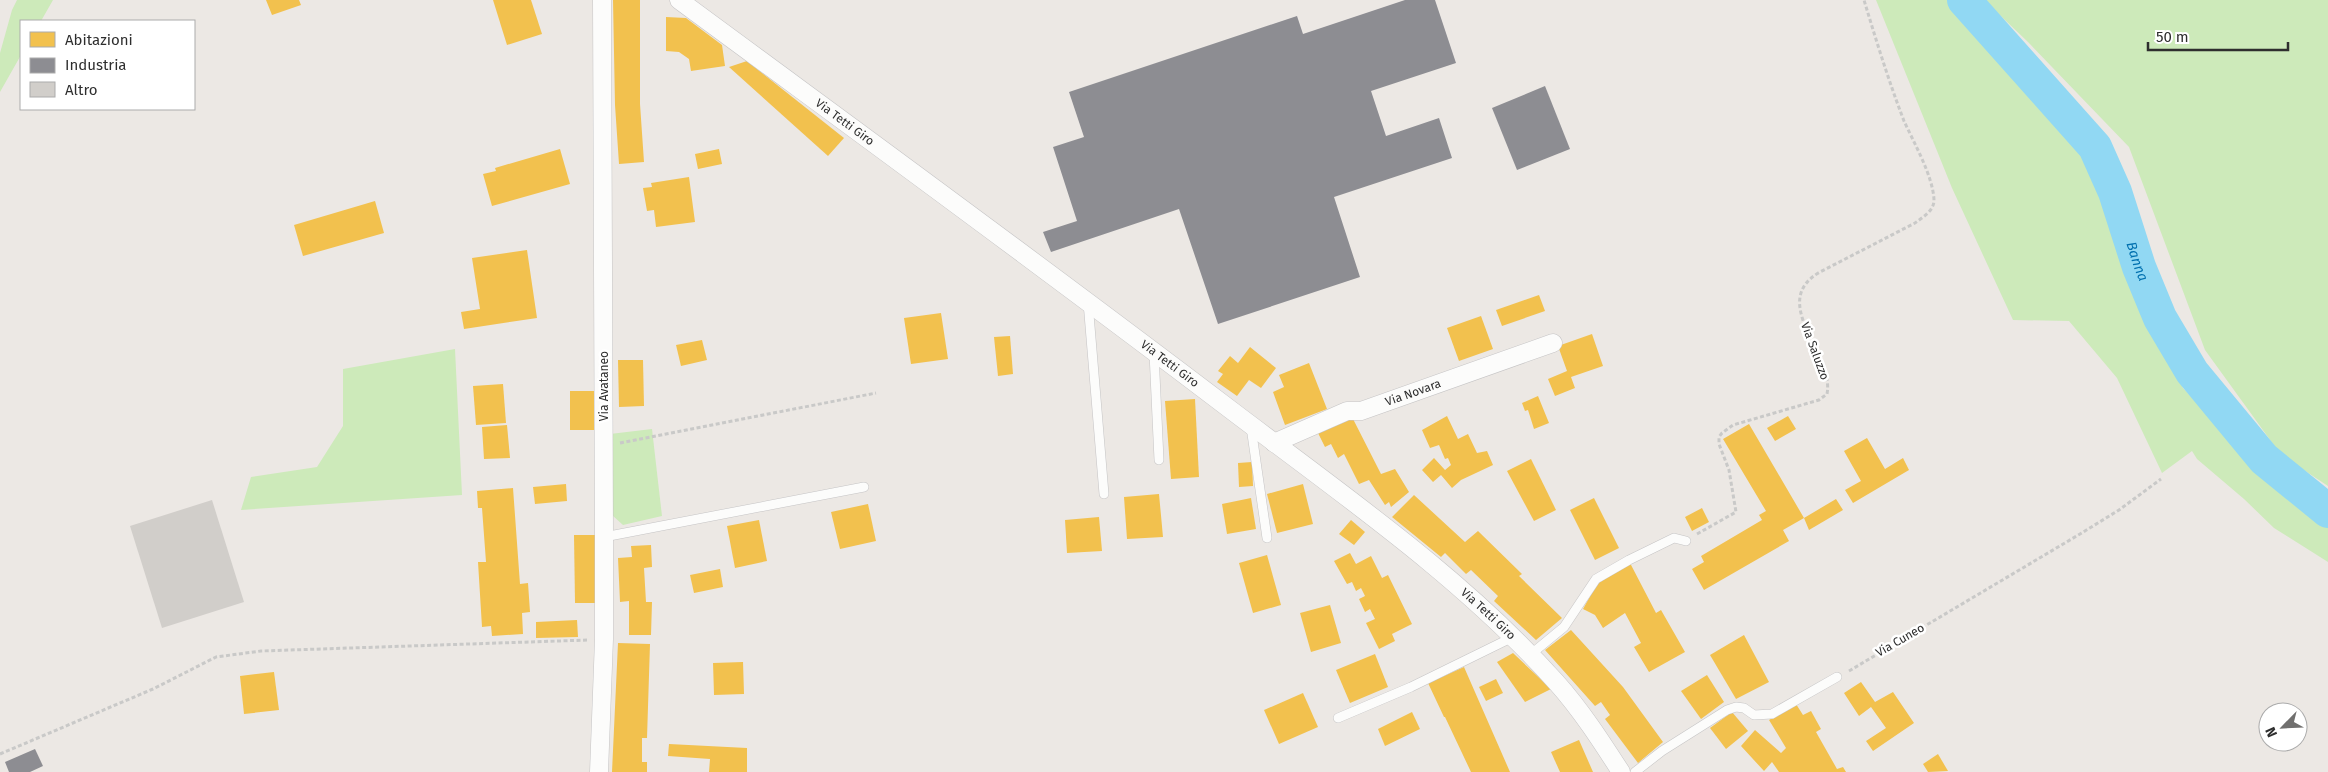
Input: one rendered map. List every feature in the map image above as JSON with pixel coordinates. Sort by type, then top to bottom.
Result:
[{"type":"street","name":"Via Avataneo","points":[[600,772],[604,639],[602,0]]},
{"type":"street","name":"Via Tetti Giro","points":[[680,0],[1088,302],[1397,537],[1513,637],[1558,685],[1592,728],[1621,772]]},
{"type":"street","name":"Via Novara","points":[[1274,443],[1347,411],[1362,411],[1553,342]]},
{"type":"lane","points":[[1088,302],[1104,494]]},
{"type":"lane","points":[[1154,352],[1158,460]]},
{"type":"lane","points":[[1250,425],[1267,538]]},
{"type":"lane","points":[[604,536],[864,487]]},
{"type":"lane","points":[[1530,655],[1564,627],[1588,588],[1604,574],[1674,538],[1686,541]]},
{"type":"lane","points":[[1338,718],[1411,687],[1513,637]]},
{"type":"lane","points":[[1635,772],[1662,751],[1727,710],[1736,707],[1744,708],[1754,715],[1772,714],[1837,677]]},
{"type":"path","name":"Via Saluzzo","points":[[1686,541],[1736,512],[1729,470],[1719,444],[1719,437],[1722,433],[1733,425],[1819,400],[1827,394],[1827,378],[1800,309],[1800,295],[1805,281],[1915,223],[1933,207],[1934,199],[1927,175],[1904,118],[1864,0]]},
{"type":"path","points":[[604,446],[876,393]]},
{"type":"path","name":"Via Cuneo","points":[[1837,677],[2080,534],[2119,510],[2161,479]]},
{"type":"path","points":[[0,754],[154,689],[216,658],[261,651],[604,639]]},
{"type":"green space","points":[[17,0],[53,0],[42,20],[20,20],[20,57],[0,92],[0,53],[12,10]]},
{"type":"green space","points":[[1876,0],[1948,0],[1957,13],[2052,106],[2106,189],[2143,295],[2183,388],[2260,471],[2328,526],[2328,562],[2274,528],[2244,499],[2197,459],[2192,451],[2162,473],[2117,378],[2069,321],[2013,320],[1952,188]]},
{"type":"green space","points":[[1984,0],[2328,0],[2328,486],[2281,455],[2205,350],[2129,147],[2028,42]]},
{"type":"green space","points":[[455,349],[462,495],[241,510],[251,477],[317,467],[343,426],[343,369]]},
{"type":"green space","points":[[652,429],[662,516],[623,525],[612,515],[610,434]]},
{"type":"building: Abitazioni","points":[[266,0],[299,0],[301,5],[272,15]]},
{"type":"building: Abitazioni","points":[[493,0],[531,0],[542,34],[507,45]]},
{"type":"building: Abitazioni","points":[[613,0],[640,0],[640,104],[644,162],[619,164],[615,105]]},
{"type":"building: Abitazioni","points":[[666,17],[686,18],[722,45],[725,66],[691,71],[689,59],[679,52],[666,51]]},
{"type":"building: Abitazioni","points":[[747,61],[844,138],[828,156],[729,67]]},
{"type":"building: Abitazioni","points":[[560,149],[570,184],[492,206],[483,174],[496,171],[495,168]]},
{"type":"building: Abitazioni","points":[[719,149],[722,164],[698,169],[695,154]]},
{"type":"building: Abitazioni","points":[[689,177],[695,222],[656,227],[654,210],[647,211],[643,188],[652,187],[651,183]]},
{"type":"building: Abitazioni","points":[[375,201],[384,233],[303,256],[294,225]]},
{"type":"building: Abitazioni","points":[[527,250],[537,318],[464,329],[461,312],[480,309],[472,258]]},
{"type":"building: Abitazioni","points":[[1539,295],[1545,311],[1502,326],[1496,310]]},
{"type":"building: Abitazioni","points":[[941,313],[948,359],[911,364],[904,318]]},
{"type":"building: Abitazioni","points":[[1481,316],[1493,349],[1459,361],[1447,328]]},
{"type":"building: Abitazioni","points":[[1592,334],[1603,366],[1571,377],[1575,388],[1555,396],[1548,379],[1567,371],[1558,346]]},
{"type":"building: Abitazioni","points":[[1010,336],[1013,374],[998,376],[994,337]]},
{"type":"building: Abitazioni","points":[[702,340],[707,360],[681,366],[676,345]]},
{"type":"building: Abitazioni","points":[[1250,347],[1276,368],[1261,388],[1249,380],[1237,396],[1217,382],[1223,374],[1218,371],[1230,356],[1238,363]]},
{"type":"building: Abitazioni","points":[[618,360],[643,360],[644,406],[619,407]]},
{"type":"building: Abitazioni","points":[[1309,363],[1327,409],[1285,425],[1273,392],[1284,387],[1279,375]]},
{"type":"building: Abitazioni","points":[[503,384],[506,423],[476,425],[473,386]]},
{"type":"building: Abitazioni","points":[[570,391],[595,391],[595,430],[570,430]]},
{"type":"building: Abitazioni","points":[[1538,396],[1549,423],[1534,429],[1528,410],[1525,411],[1522,403]]},
{"type":"building: Abitazioni","points":[[1195,399],[1199,477],[1171,479],[1165,401]]},
{"type":"building: Abitazioni","points":[[1351,415],[1381,474],[1395,469],[1409,492],[1391,507],[1389,502],[1385,505],[1369,480],[1359,484],[1344,454],[1338,458],[1331,444],[1325,447],[1318,433]]},
{"type":"building: Abitazioni","points":[[1447,416],[1458,439],[1468,434],[1477,453],[1487,451],[1493,465],[1461,480],[1452,488],[1441,475],[1433,482],[1422,470],[1434,458],[1445,470],[1451,465],[1448,458],[1445,459],[1439,445],[1430,448],[1422,430]]},
{"type":"building: Abitazioni","points":[[1788,416],[1796,429],[1775,441],[1767,428]]},
{"type":"building: Abitazioni","points":[[1749,424],[1804,518],[1783,530],[1789,541],[1704,590],[1692,569],[1704,562],[1701,556],[1762,520],[1759,515],[1766,511],[1723,439]]},
{"type":"building: Abitazioni","points":[[507,425],[510,458],[484,459],[482,427]]},
{"type":"building: Abitazioni","points":[[1867,438],[1885,469],[1903,458],[1909,470],[1853,503],[1845,490],[1861,481],[1844,451]]},
{"type":"building: Abitazioni","points":[[1531,459],[1556,510],[1534,521],[1507,471]]},
{"type":"building: Abitazioni","points":[[1252,462],[1253,486],[1239,487],[1238,463]]},
{"type":"building: Abitazioni","points":[[566,484],[567,501],[535,504],[533,487]]},
{"type":"building: Abitazioni","points":[[1303,484],[1313,524],[1277,533],[1267,494]]},
{"type":"building: Abitazioni","points":[[513,488],[520,584],[528,583],[530,612],[522,613],[523,634],[492,636],[491,626],[482,627],[478,562],[486,562],[482,508],[478,508],[477,491]]},
{"type":"building: Abitazioni","points":[[1159,494],[1163,537],[1127,539],[1124,497]]},
{"type":"building: Abitazioni","points":[[1414,495],[1465,542],[1478,531],[1522,574],[1519,576],[1562,618],[1536,640],[1494,601],[1498,596],[1471,570],[1466,574],[1445,553],[1441,557],[1392,517]]},
{"type":"building: Abitazioni","points":[[1251,498],[1256,529],[1227,534],[1222,504]]},
{"type":"building: Abitazioni","points":[[1594,498],[1619,548],[1595,560],[1570,510]]},
{"type":"building: Abitazioni","points":[[1836,499],[1843,510],[1809,530],[1804,518]]},
{"type":"building: Abitazioni","points":[[868,504],[876,541],[840,549],[831,512]]},
{"type":"building: Abitazioni","points":[[1702,508],[1709,522],[1692,531],[1685,517]]},
{"type":"building: Abitazioni","points":[[1099,517],[1102,551],[1067,553],[1065,520]]},
{"type":"building: Abitazioni","points":[[759,520],[767,561],[735,568],[727,526]]},
{"type":"building: Abitazioni","points":[[1351,520],[1365,532],[1354,545],[1339,534]]},
{"type":"building: Abitazioni","points":[[574,535],[595,535],[595,603],[575,603]]},
{"type":"building: Abitazioni","points":[[651,545],[652,567],[644,568],[646,602],[652,602],[651,635],[629,635],[629,601],[620,602],[618,558],[632,557],[631,546]]},
{"type":"building: Abitazioni","points":[[1350,553],[1356,564],[1371,556],[1382,578],[1388,575],[1412,624],[1392,634],[1395,641],[1379,649],[1366,623],[1375,619],[1370,609],[1365,612],[1359,599],[1365,596],[1361,588],[1356,591],[1352,582],[1347,584],[1334,561]]},
{"type":"building: Abitazioni","points":[[1267,555],[1281,605],[1253,613],[1239,563]]},
{"type":"building: Abitazioni","points":[[1630,563],[1656,613],[1661,610],[1685,652],[1649,672],[1634,647],[1641,643],[1625,613],[1603,628],[1595,615],[1583,609],[1597,584]]},
{"type":"building: Abitazioni","points":[[720,569],[723,587],[694,593],[690,575]]},
{"type":"building: Abitazioni","points":[[1330,605],[1341,643],[1311,652],[1300,613]]},
{"type":"building: Abitazioni","points":[[577,620],[578,637],[536,638],[536,622]]},
{"type":"building: Abitazioni","points":[[1571,630],[1623,687],[1663,742],[1638,763],[1605,719],[1610,715],[1601,702],[1595,706],[1545,650]]},
{"type":"building: Abitazioni","points":[[1744,635],[1769,682],[1736,699],[1710,655]]},
{"type":"building: Abitazioni","points":[[618,643],[650,644],[647,738],[642,738],[642,762],[647,762],[647,772],[612,772]]},
{"type":"building: Abitazioni","points":[[1513,653],[1551,689],[1525,702],[1497,662]]},
{"type":"building: Abitazioni","points":[[1375,654],[1388,687],[1350,703],[1336,670]]},
{"type":"building: Abitazioni","points":[[743,662],[744,694],[714,695],[713,663]]},
{"type":"building: Abitazioni","points":[[1464,667],[1510,772],[1471,772],[1428,683]]},
{"type":"building: Abitazioni","points":[[274,672],[279,710],[244,714],[240,676]]},
{"type":"building: Abitazioni","points":[[1707,675],[1724,702],[1701,719],[1681,691]]},
{"type":"building: Abitazioni","points":[[1496,679],[1503,693],[1486,701],[1479,687]]},
{"type":"building: Abitazioni","points":[[1861,682],[1875,702],[1893,692],[1914,723],[1873,751],[1866,741],[1886,728],[1871,707],[1859,716],[1844,693]]},
{"type":"building: Abitazioni","points":[[1303,693],[1318,727],[1279,744],[1264,710]]},
{"type":"building: Abitazioni","points":[[1796,704],[1803,715],[1811,711],[1821,729],[1816,732],[1837,769],[1843,767],[1846,772],[1779,772],[1772,762],[1764,771],[1741,746],[1755,730],[1781,753],[1786,748],[1769,720]]},
{"type":"building: Abitazioni","points":[[1412,712],[1420,729],[1385,746],[1378,729]]},
{"type":"building: Abitazioni","points":[[1732,712],[1748,731],[1726,749],[1710,728]]},
{"type":"building: Abitazioni","points":[[1579,740],[1593,772],[1560,772],[1551,752]]},
{"type":"building: Abitazioni","points":[[669,744],[747,748],[747,772],[709,772],[710,759],[668,756]]},
{"type":"building: Abitazioni","points":[[1938,754],[1948,771],[1928,772],[1923,764]]},
{"type":"building: Industria","points":[[1405,0],[1435,0],[1456,63],[1371,91],[1386,136],[1439,118],[1452,158],[1334,197],[1360,277],[1218,324],[1179,209],[1051,252],[1043,232],[1077,221],[1053,147],[1084,137],[1069,92],[1297,16],[1303,34]]},
{"type":"building: Industria","points":[[1545,86],[1570,149],[1517,170],[1492,108]]},
{"type":"building: Industria","points":[[35,749],[43,766],[30,772],[9,772],[5,762]]},
{"type":"building: Altro","points":[[212,500],[244,602],[162,628],[130,526]]},
{"type":"waterway","name":"Banna","points":[[1964,0],[2095,147],[2115,192],[2139,267],[2160,318],[2192,372],[2264,459],[2328,511]]}]
